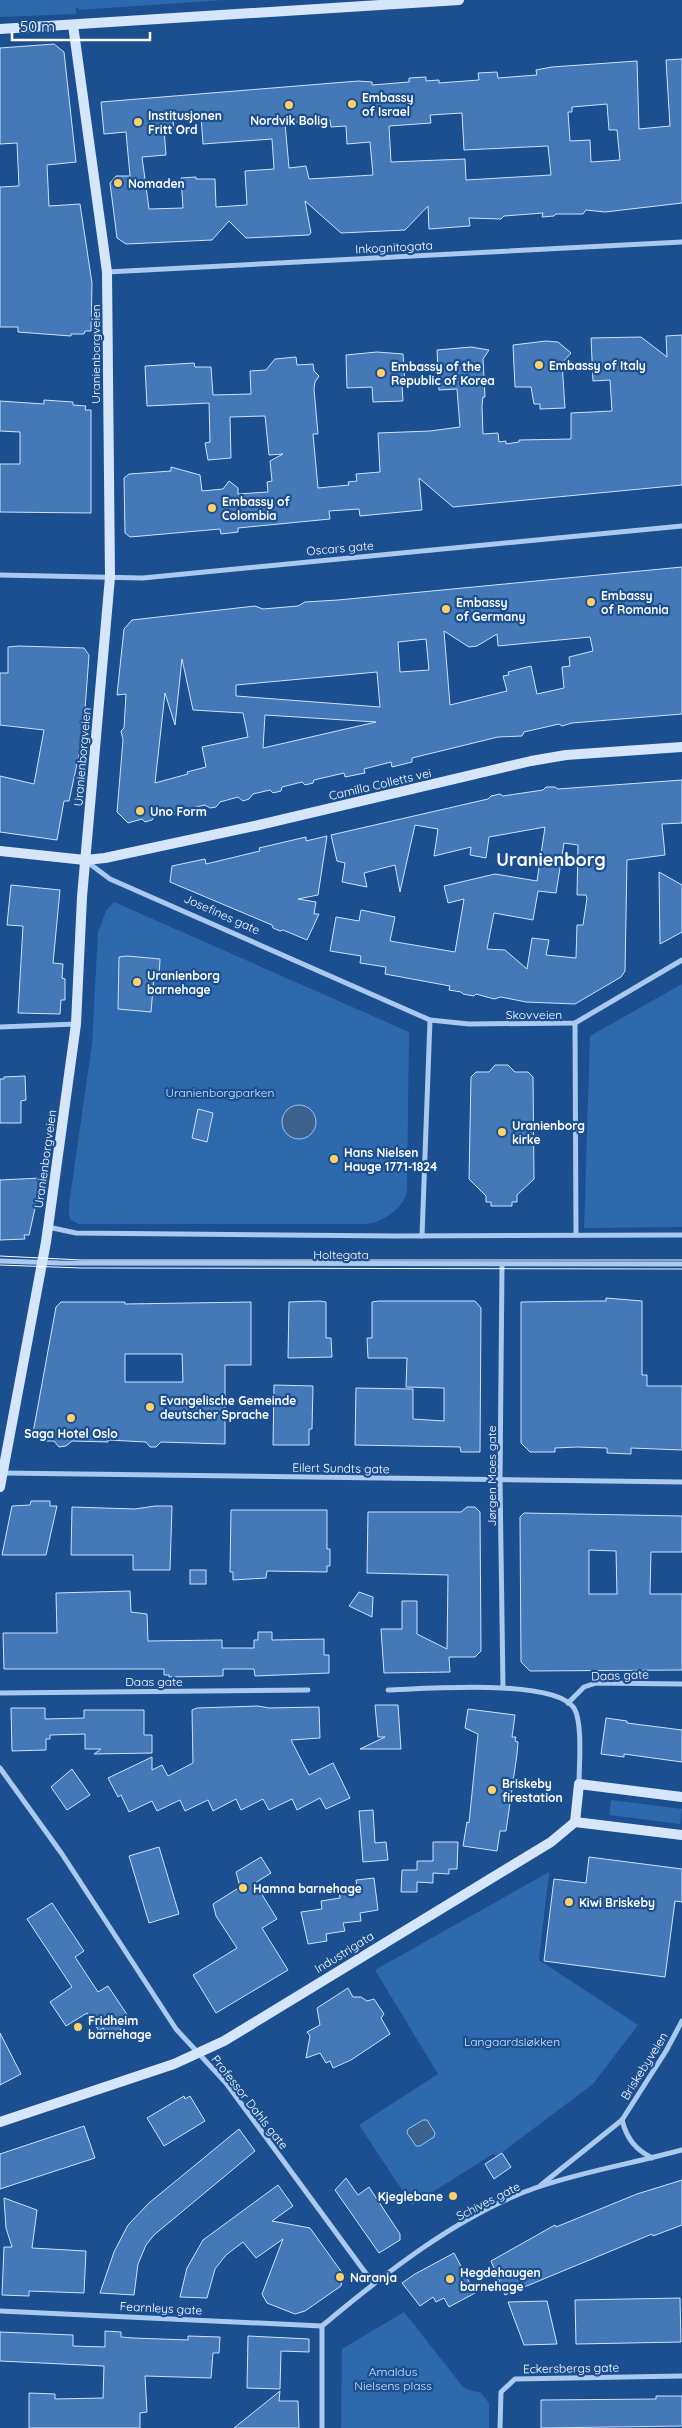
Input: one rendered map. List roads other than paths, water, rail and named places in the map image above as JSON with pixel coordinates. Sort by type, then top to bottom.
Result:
[{"type":"street","points":[[0,29],[460,0]]},
{"type":"street","name":"Uranienborgveien","points":[[0,1487],[1,1473],[48,1226],[76,1024],[85,860],[110,577],[107,272],[73,25]]},
{"type":"street","name":"Inkognitogata","points":[[107,272],[682,242]]},
{"type":"street","name":"Oscars gate","points":[[0,575],[143,578],[682,526]]},
{"type":"street","name":"Camilla Colletts vei","points":[[85,860],[131,853],[259,825],[531,761],[566,755],[682,747]]},
{"type":"street","points":[[0,851],[85,860]]},
{"type":"street","name":"Josefines gate","points":[[85,860],[110,879],[430,1020]]},
{"type":"street","name":"Skovveien","points":[[430,1020],[469,1024],[575,1024],[682,960]]},
{"type":"street","points":[[422,1236],[430,1020]]},
{"type":"street","points":[[0,1028],[76,1024]]},
{"type":"street","points":[[575,1024],[576,1235]]},
{"type":"street","name":"Holtegata","points":[[48,1226],[76,1233],[422,1236],[682,1235]]},
{"type":"street","name":"Holtegata","points":[[0,1261],[502,1265],[682,1264]]},
{"type":"street","name":"Jørgen Moes gate","points":[[502,1265],[500,1481],[503,1687]]},
{"type":"street","name":"Eilert Sundts gate","points":[[1,1473],[682,1482]]},
{"type":"street","name":"Daas gate","points":[[568,1703],[584,1687],[596,1683],[682,1684]]},
{"type":"street","points":[[388,1690],[503,1687],[547,1694],[568,1703],[577,1717],[579,1784],[575,1822],[682,1835]]},
{"type":"street","name":"Daas gate","points":[[0,1693],[308,1690]]},
{"type":"street","name":"Professor Dahls gate","points":[[0,1768],[62,1854],[176,2029],[226,2083],[374,2283]]},
{"type":"street","points":[[579,1784],[682,1797]]},
{"type":"street","name":"Industrigata","points":[[0,2122],[200,2054],[371,1950],[468,1894],[551,1842],[575,1822]]},
{"type":"street","name":"Briskebyveien","points":[[539,2187],[622,2120],[666,2051],[682,2021]]},
{"type":"street","points":[[622,2120],[626,2134],[637,2149],[652,2158]]},
{"type":"street","name":"Schives gate","points":[[374,2283],[429,2244],[500,2202],[539,2187],[682,2150]]},
{"type":"street","points":[[322,2428],[322,2326],[374,2283]]},
{"type":"street","name":"Fearnleys gate","points":[[0,2311],[322,2326]]},
{"type":"street","name":"Eckersbergs gate","points":[[500,2428],[502,2392],[515,2378],[682,2376]]},
{"type":"tram line","points":[[0,1256],[81,1260],[682,1260]]},
{"type":"tram line","points":[[0,1265],[81,1268],[682,1269]]},
{"type":"place","name":"Embassy of Israel","points":[[352,104]]},
{"type":"place","name":"Nordvik Bolig","points":[[289,105]]},
{"type":"place","name":"Institusjonen Fritt Ord","points":[[138,122]]},
{"type":"place","name":"Nomaden","points":[[118,183]]},
{"type":"place","name":"Embassy of Italy","points":[[539,365]]},
{"type":"place","name":"Embassy of the Republic of Korea","points":[[381,373]]},
{"type":"place","name":"Embassy of Colombia","points":[[212,508]]},
{"type":"place","name":"Embassy of Romania","points":[[591,602]]},
{"type":"place","name":"Embassy of Germany","points":[[446,609]]},
{"type":"place","name":"Uno Form","points":[[140,811]]},
{"type":"place","name":"Uranienborg barnehage","points":[[137,982]]},
{"type":"place","name":"Uranienborg kirke","points":[[502,1132]]},
{"type":"place","name":"Hans Nielsen Hauge 1771-1824","points":[[334,1159]]},
{"type":"place","name":"Evangelische Gemeinde deutscher Sprache","points":[[150,1407]]},
{"type":"place","name":"Saga Hotel Oslo","points":[[71,1418]]},
{"type":"place","name":"Briskeby firestation","points":[[492,1790]]},
{"type":"place","name":"Hamna barnehage","points":[[243,1888]]},
{"type":"place","name":"Kiwi Briskeby","points":[[569,1902]]},
{"type":"place","name":"Fridheim barnehage","points":[[78,2027]]},
{"type":"place","name":"Kjeglebane","points":[[453,2196]]},
{"type":"place","name":"Naranja","points":[[340,2277]]},
{"type":"place","name":"Hegdehaugen barnehage","points":[[450,2279]]},
{"type":"district","name":"Uranienborg","points":[[551,859]]},
{"type":"park label","name":"Uranienborgparken","points":[[220,1092]]},
{"type":"park label","name":"Langaardsløkken","points":[[512,2041]]},
{"type":"park label","name":"Amaldus Nielsens plass","points":[[393,2378]]}]
